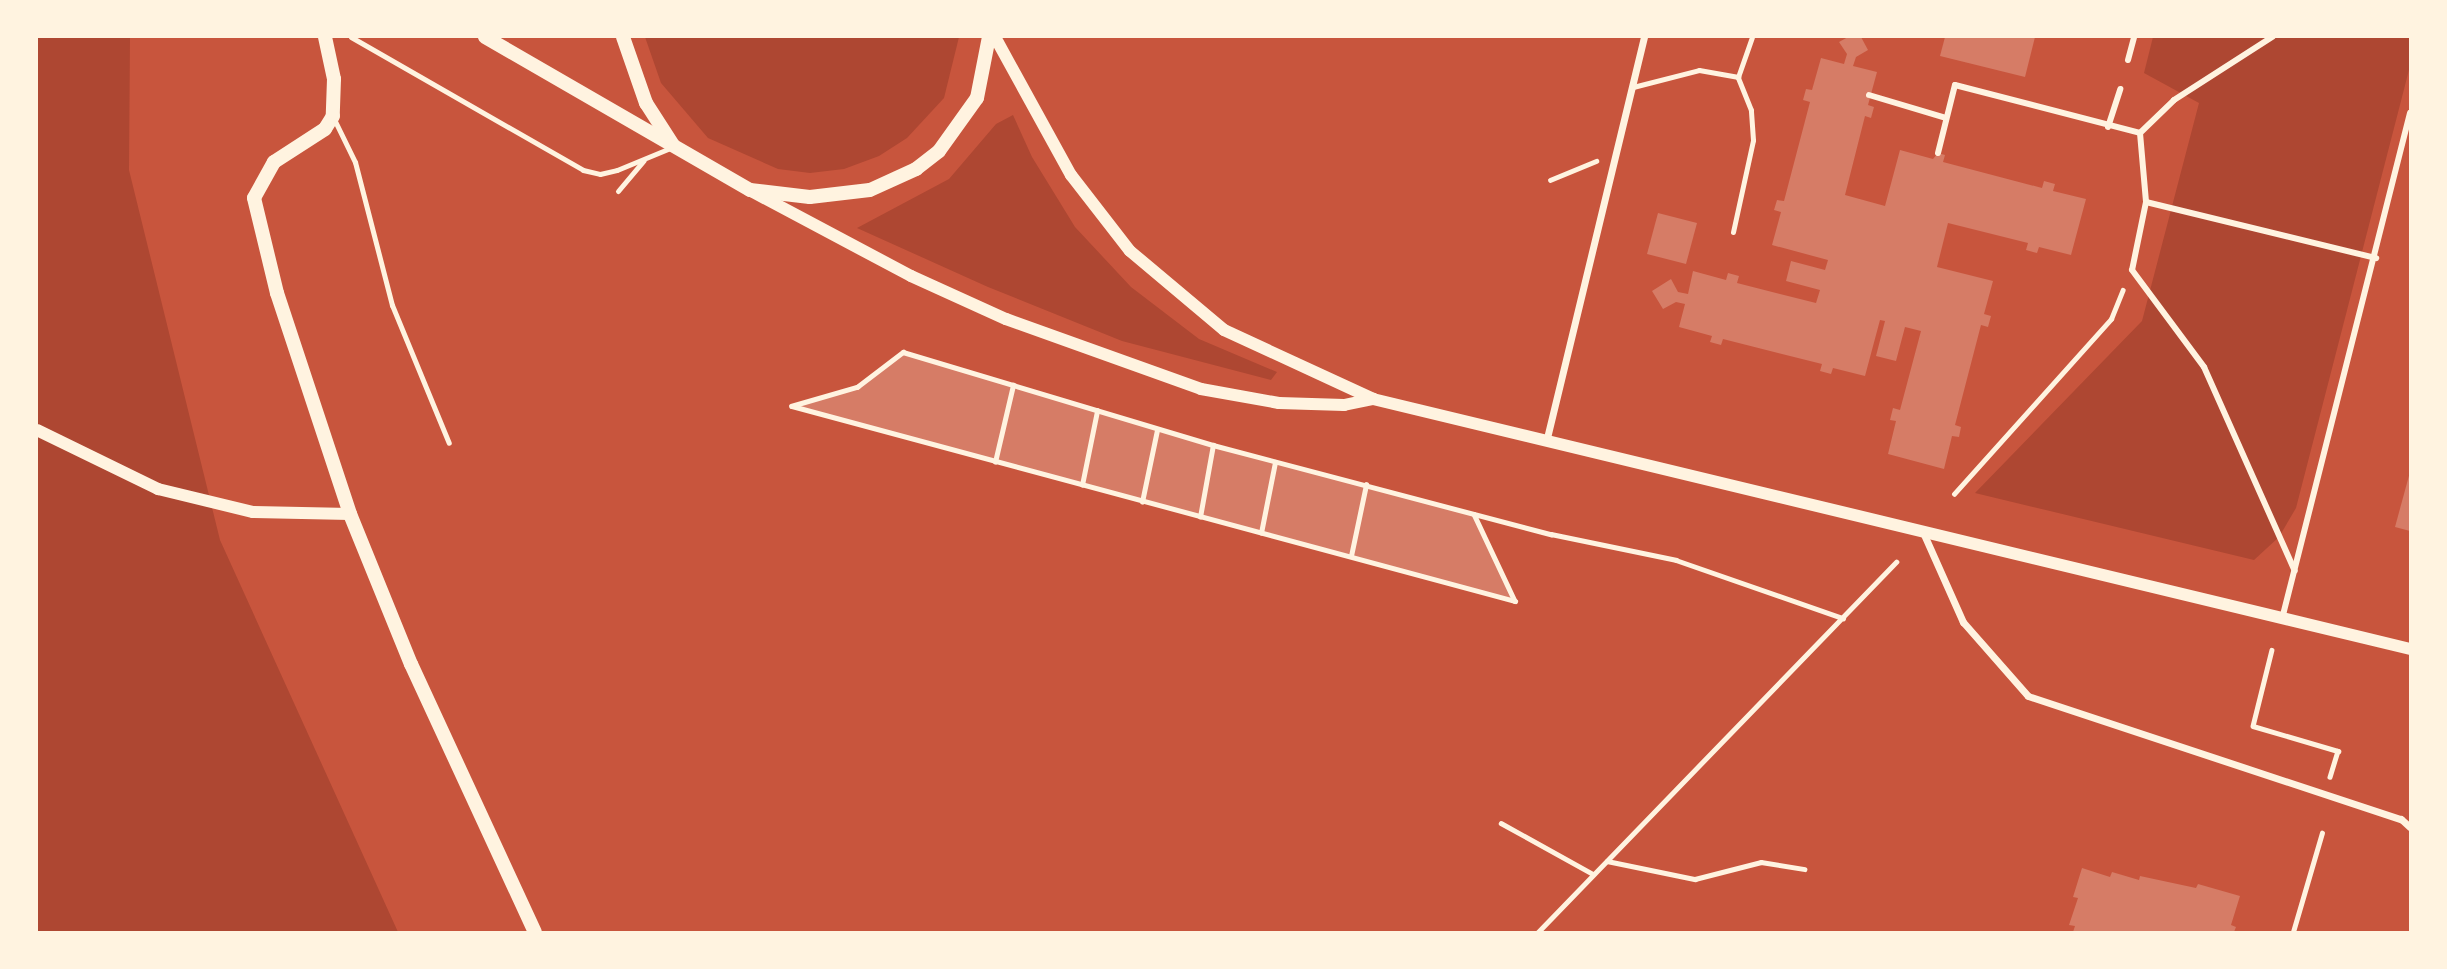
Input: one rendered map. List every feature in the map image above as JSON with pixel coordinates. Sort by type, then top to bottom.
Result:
[{"type":"main road","points":[[325,37],[334,79],[333,116],[325,129],[274,162],[254,198],[277,293],[350,514],[411,664],[534,932]]},
{"type":"main road","points":[[485,37],[750,190],[810,197],[846,195],[870,190],[916,169],[957,131],[976,98],[989,37]]},
{"type":"main road","points":[[623,37],[646,103],[673,146]]},
{"type":"street","points":[[995,37],[1071,174],[1130,251],[1224,330],[1373,399],[2283,615],[2410,649]]},
{"type":"street","points":[[1546,442],[1619,151],[1644,37]]},
{"type":"street","points":[[2128,60],[2134,37]]},
{"type":"street","points":[[2140,133],[2174,100],[2272,37]]},
{"type":"street","points":[[1938,153],[1955,85],[2108,127],[2140,133]]},
{"type":"street","points":[[2108,127],[2120,89]]},
{"type":"street","points":[[1869,95],[1946,118]]},
{"type":"street","points":[[2283,615],[2376,258],[2410,113]]},
{"type":"street","points":[[2140,133],[2146,202],[2132,270],[2204,367],[2295,571]]},
{"type":"street","points":[[750,190],[911,276],[1006,319],[1201,389],[1279,403],[1344,405],[1373,399]]},
{"type":"street","points":[[2146,202],[2376,258]]},
{"type":"street","points":[[37,430],[158,489],[253,512],[350,514]]},
{"type":"street","points":[[1921,528],[1964,622],[2028,696],[2401,819],[2410,827]]},
{"type":"lane","points":[[351,37],[583,170],[600,174],[644,160],[673,146]]},
{"type":"lane","points":[[1733,232],[1753,140],[1751,110],[1738,77],[1752,37]]},
{"type":"lane","points":[[1633,87],[1699,70],[1738,77]]},
{"type":"lane","points":[[333,116],[355,162],[392,305],[449,443]]},
{"type":"lane","points":[[618,191],[644,160]]},
{"type":"path","points":[[1550,180],[1619,151]]},
{"type":"path","points":[[1954,494],[2111,319],[2132,270]]},
{"type":"path","points":[[1474,514],[1515,601],[791,406],[857,387],[902,352],[1275,462],[1474,514],[1676,560],[1843,618]]},
{"type":"path","points":[[995,463],[1013,385]]},
{"type":"path","points":[[1082,485],[1097,411]]},
{"type":"path","points":[[1143,502],[1157,429]]},
{"type":"path","points":[[1200,517],[1213,445]]},
{"type":"path","points":[[1261,533],[1275,462]]},
{"type":"path","points":[[1351,556],[1366,485]]},
{"type":"path","points":[[1538,932],[1896,562]]},
{"type":"path","points":[[2272,650],[2253,726],[2338,751],[2330,777]]},
{"type":"path","points":[[1502,823],[1593,874]]},
{"type":"path","points":[[2293,932],[2322,833]]},
{"type":"path","points":[[1606,861],[1696,879],[1761,862],[1804,869]]},
{"type":"shaded area","points":[[37,37],[130,37],[129,170],[220,540],[398,932],[37,932]]},
{"type":"shaded area","points":[[645,37],[959,37],[944,98],[907,138],[879,156],[844,169],[810,173],[778,169],[708,138],[661,83]]},
{"type":"shaded area","points":[[2153,37],[2410,37],[2410,66],[2296,508],[2279,537],[2254,560],[1975,493],[2142,321],[2199,103],[2144,73]]},
{"type":"shaded area","points":[[1013,115],[1032,157],[1075,227],[1131,287],[1199,339],[1277,372],[1271,380],[1122,341],[988,287],[857,228],[949,179],[996,124]]},
{"type":"building","points":[[1848,37],[1861,37],[1868,50],[1856,57],[1853,66],[1877,72],[1868,105],[1874,107],[1871,118],[1865,116],[1845,195],[1885,206],[1900,150],[1933,159],[1938,153],[1945,155],[1943,162],[2042,188],[2044,181],[2055,184],[2053,191],[2086,199],[2071,255],[2039,247],[2037,253],[2026,250],[2028,243],[1948,223],[1937,267],[1993,281],[1984,314],[1991,316],[1988,327],[1981,325],[1955,425],[1961,427],[1959,437],[1952,436],[1944,469],[1888,454],[1896,421],[1890,420],[1893,408],[1900,410],[1921,331],[1905,327],[1896,361],[1876,356],[1885,321],[1880,320],[1865,376],[1833,368],[1831,374],[1820,371],[1822,364],[1723,339],[1721,345],[1710,342],[1712,336],[1679,327],[1685,304],[1676,302],[1663,309],[1652,291],[1671,279],[1678,292],[1688,294],[1693,271],[1726,280],[1728,273],[1739,276],[1737,283],[1816,303],[1820,290],[1786,281],[1791,261],[1825,270],[1828,260],[1772,245],[1781,212],[1774,210],[1777,200],[1784,201],[1810,102],[1803,100],[1806,89],[1812,90],[1821,58],[1844,64],[1847,54],[1839,42]]},
{"type":"building","points":[[1945,37],[2035,37],[2025,77],[1940,56]]},
{"type":"building","points":[[1658,213],[1697,223],[1686,264],[1647,254]]},
{"type":"building","points":[[903,352],[1157,430],[1474,514],[1515,601],[791,406],[857,387]]},
{"type":"building","points":[[2410,472],[2410,531],[2395,527]]},
{"type":"building","points":[[2082,868],[2110,877],[2112,872],[2139,880],[2140,876],[2196,888],[2198,884],[2240,896],[2231,925],[2236,927],[2234,932],[2073,932],[2075,926],[2069,925],[2078,898],[2073,897]]}]
